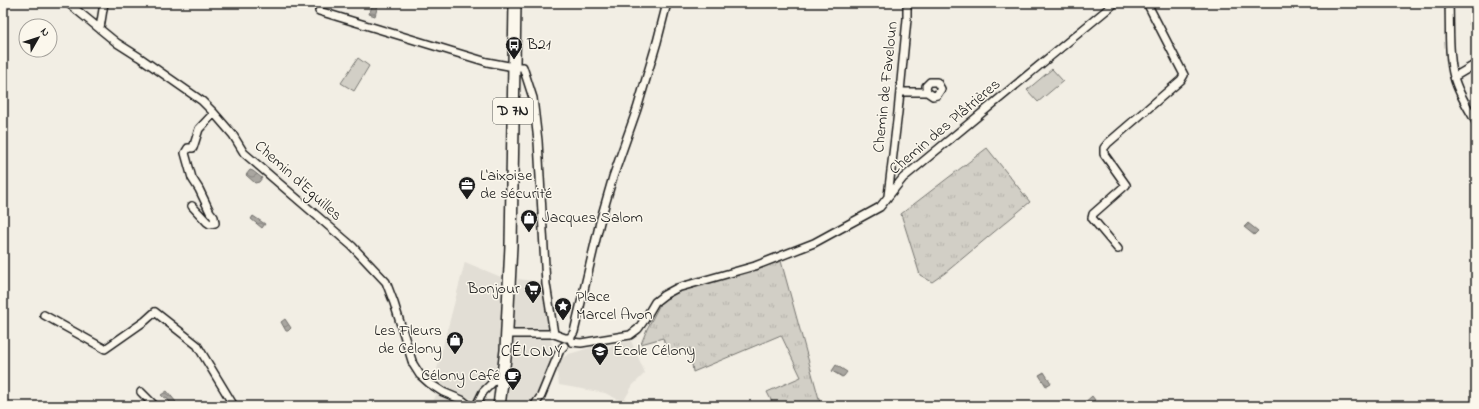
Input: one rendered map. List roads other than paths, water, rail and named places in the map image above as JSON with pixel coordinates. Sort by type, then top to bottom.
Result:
[{"type":"main road","name":"D 7N","points":[[505,406],[510,365],[509,334],[515,3]]},
{"type":"main road","name":"D 7N","points":[[500,406],[509,334]]},
{"type":"street","name":"Chemin d'Eguilles","points":[[68,3],[117,43],[183,87],[214,113],[244,153],[352,246],[386,282],[413,364],[420,375],[429,383],[462,400],[470,406]]},
{"type":"street","points":[[100,28],[104,3]]},
{"type":"street","points":[[534,406],[541,396],[560,350],[564,346],[570,346],[569,340],[574,332],[612,177],[637,109],[667,3]]},
{"type":"street","name":"Chemin de Faveloun","points":[[888,198],[900,92],[907,19],[907,3]]},
{"type":"street","name":"Chemin des Plâtrières","points":[[569,340],[581,343],[630,335],[642,324],[655,302],[677,288],[755,266],[814,243],[880,208],[903,178],[1115,3]]},
{"type":"street","points":[[1118,249],[1092,218],[1093,214],[1126,185],[1104,154],[1104,148],[1181,80],[1184,75],[1147,3]]},
{"type":"street","points":[[1449,3],[1450,44],[1454,77],[1459,91],[1476,122]]},
{"type":"street","points":[[319,11],[487,62],[514,67],[523,67],[533,98],[538,141],[546,284],[554,334]]},
{"type":"street","points":[[1454,77],[1476,64]]},
{"type":"street","points":[[900,92],[927,92]]},
{"type":"street","points":[[192,206],[207,222],[210,224],[215,223],[214,216],[210,212],[192,178],[185,153],[188,148],[193,148],[199,129],[214,113]]},
{"type":"street","points":[[44,315],[105,350],[155,312],[198,345],[234,406]]},
{"type":"street","points":[[509,334],[554,334],[569,340]]},
{"type":"street","points":[[476,406],[484,392],[493,382],[503,379]]},
{"type":"street","points":[[141,392],[155,406]]},
{"type":"water","points":[[373,4],[378,5],[375,16],[369,14]]},
{"type":"water","points":[[1476,12],[1476,26],[1473,27],[1470,25],[1469,21],[1474,19],[1471,15]]},
{"type":"water","points":[[250,170],[262,178],[259,182],[255,183],[246,175]]},
{"type":"water","points":[[253,216],[265,224],[262,228],[251,219]]},
{"type":"water","points":[[1248,223],[1258,231],[1254,235],[1244,227]]},
{"type":"water","points":[[285,319],[291,328],[288,331],[286,331],[281,322]]},
{"type":"water","points":[[836,365],[847,372],[844,376],[842,377],[832,371]]},
{"type":"water","points":[[1044,372],[1051,383],[1046,386],[1039,375]]},
{"type":"water","points":[[167,391],[176,402],[172,405],[166,397],[164,398],[161,395]]},
{"type":"water","points":[[1092,396],[1095,400],[1088,406],[1083,406],[1083,404]]},
{"type":"place","name":"B21","points":[[514,60]]},
{"type":"place","name":"L'aixoise de sécurité","points":[[467,200]]},
{"type":"place","name":"Jacques Salom","points":[[529,233]]},
{"type":"place","name":"Bonjour","points":[[533,304]]},
{"type":"place","name":"Place Marcel Avon","points":[[563,321]]},
{"type":"place","name":"Les Fleurs de Celony","points":[[455,355]]},
{"type":"place","name":"École Célony","points":[[600,366]]},
{"type":"place","name":"Célony Café","points":[[513,391]]},
{"type":"district","name":"CÉLONY","points":[[532,351]]}]
